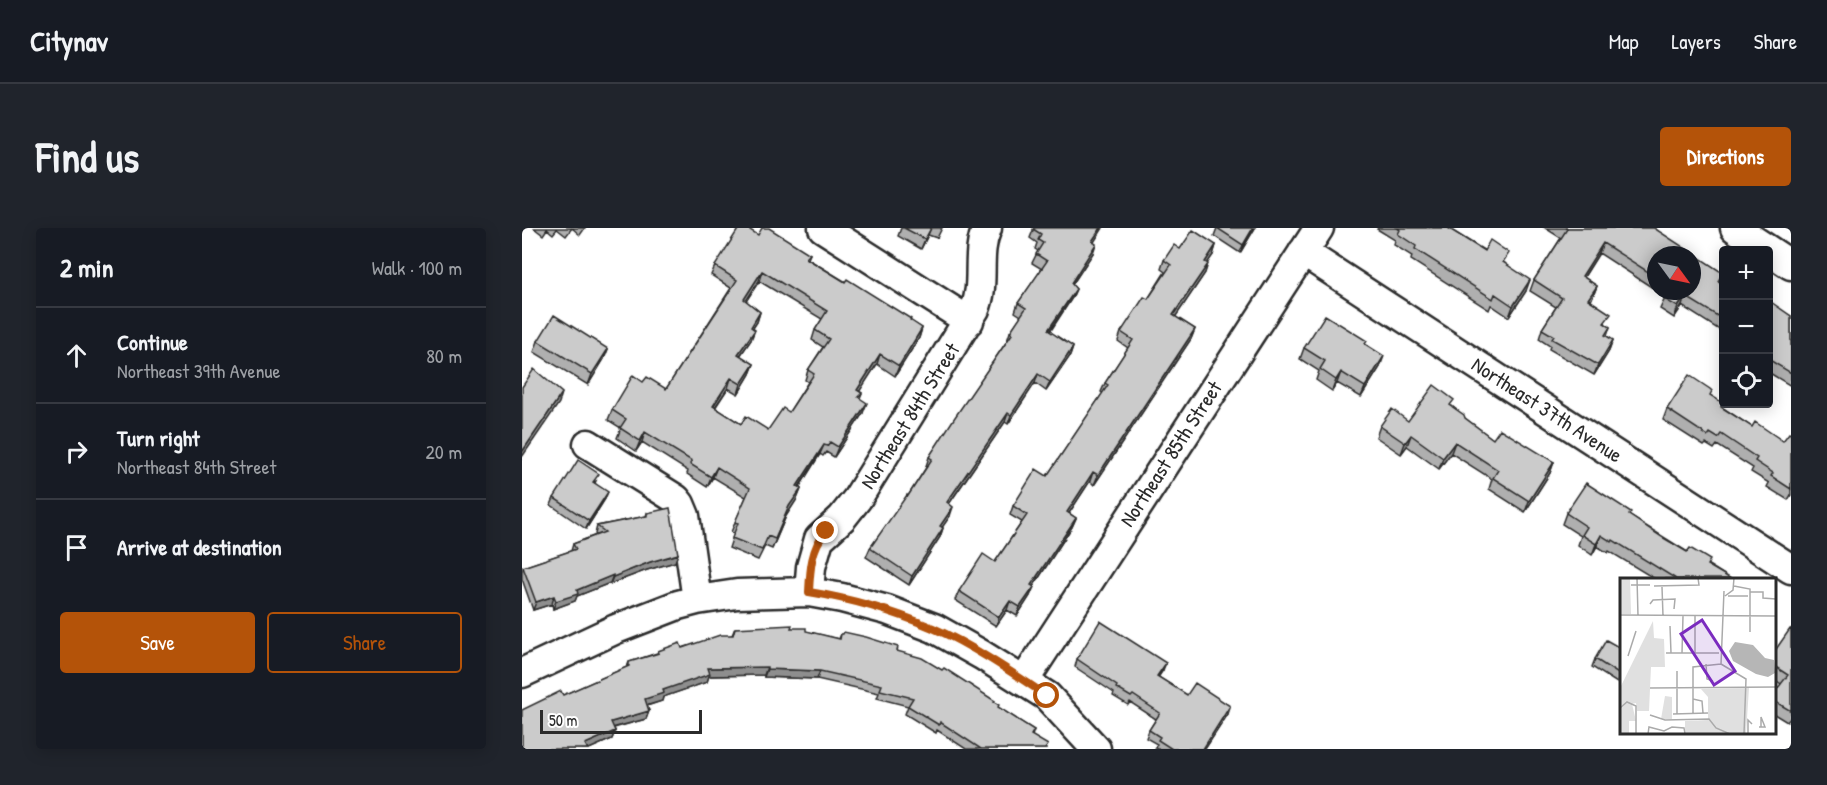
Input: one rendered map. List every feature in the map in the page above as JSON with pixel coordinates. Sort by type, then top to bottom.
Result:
[{"type":"street","points":[[822,228],[969,321]]},
{"type":"street","name":"Northeast 84th Street","points":[[809,592],[810,567],[819,539],[849,511],[969,321],[979,301],[980,247],[987,228]]},
{"type":"street","name":"Northeast 85th Street","points":[[1024,681],[1319,228]]},
{"type":"street","points":[[1735,228],[1791,265]]},
{"type":"street","name":"Northeast 37th Avenue","points":[[1303,252],[1791,569]]},
{"type":"street","points":[[588,444],[676,499],[680,504],[685,516],[697,600]]},
{"type":"street","points":[[522,673],[643,618],[697,600],[737,594],[809,592],[887,610],[934,628],[1047,696],[1096,749]]},
{"type":"building","points":[[739,228],[747,228],[758,235],[762,228],[769,228],[810,254],[806,258],[845,282],[847,279],[922,328],[899,366],[880,354],[857,390],[862,393],[858,397],[867,403],[838,447],[830,442],[827,446],[824,445],[797,486],[801,489],[789,506],[775,539],[768,536],[762,550],[732,538],[738,523],[735,522],[750,488],[717,467],[711,477],[690,464],[692,461],[645,432],[640,441],[620,428],[626,419],[612,410],[633,375],[643,382],[647,377],[666,389],[737,280],[715,266]],"holes":[[[762,271],[827,311],[815,330],[829,339],[808,370],[814,374],[789,412],[783,408],[768,430],[746,416],[741,424],[713,406],[731,378],[741,384],[754,364],[738,354],[755,330],[751,327],[760,312],[744,299]]]},
{"type":"building","points":[[904,228],[931,228],[925,239]]},
{"type":"building","points":[[1034,228],[1101,228],[1092,241],[1096,244],[1071,283],[1076,289],[1048,330],[1073,347],[1050,382],[1038,374],[1011,415],[1008,413],[947,502],[953,507],[940,526],[943,528],[912,576],[870,548],[908,496],[932,459],[929,457],[1012,334],[1010,332],[1026,308],[1018,303],[1047,261],[1036,254],[1043,243],[1038,240],[1041,234]]},
{"type":"building","points":[[1217,228],[1253,228],[1243,245]]},
{"type":"building","points":[[1397,228],[1448,228],[1484,251],[1490,240],[1509,253],[1503,262],[1530,280],[1513,306],[1495,294],[1493,299],[1415,249],[1416,246],[1398,234],[1400,230]]},
{"type":"building","points":[[1565,228],[1654,228],[1682,246],[1647,246],[1647,271],[1603,243],[1582,276],[1597,286],[1588,299],[1611,314],[1604,323],[1610,327],[1605,335],[1613,340],[1598,365],[1552,339],[1554,336],[1542,329],[1562,298],[1534,280],[1567,229]]},
{"type":"building","points":[[1193,230],[1216,245],[1205,262],[1208,264],[1173,315],[1195,329],[1098,475],[1093,472],[1067,512],[1076,518],[1031,585],[1034,587],[1020,607],[1010,601],[999,617],[959,591],[983,554],[995,562],[1027,515],[1013,506],[1036,469],[1047,476],[1108,385],[1105,383],[1133,340],[1121,332],[1144,297],[1148,299],[1171,265],[1164,260],[1174,245],[1180,249]]},
{"type":"building","points":[[1701,259],[1719,270],[1719,317],[1692,300],[1701,300]]},
{"type":"building","points":[[1666,300],[1682,300],[1678,307]]},
{"type":"building","points":[[1773,303],[1791,316],[1791,373],[1773,362]]},
{"type":"building","points":[[554,315],[608,349],[592,374],[538,341]]},
{"type":"building","points":[[1325,315],[1367,341],[1365,344],[1384,356],[1365,387],[1341,372],[1336,380],[1320,369],[1325,361],[1304,348]]},
{"type":"building","points":[[534,369],[562,393],[522,452],[522,387]]},
{"type":"building","points":[[1689,375],[1712,391],[1710,395],[1719,401],[1719,408],[1752,427],[1755,422],[1783,441],[1789,433],[1791,434],[1791,489],[1771,476],[1773,473],[1755,461],[1757,458],[1721,434],[1718,438],[1710,433],[1708,436],[1667,409]]},
{"type":"building","points":[[1434,385],[1454,400],[1450,405],[1493,439],[1500,429],[1554,462],[1529,501],[1493,478],[1498,470],[1455,442],[1443,458],[1411,435],[1405,443],[1380,426],[1392,409],[1408,421]]},
{"type":"building","points":[[578,460],[599,474],[593,482],[608,492],[589,521],[554,498]]},
{"type":"building","points":[[1586,483],[1631,512],[1629,515],[1662,537],[1687,552],[1690,548],[1710,560],[1707,565],[1729,578],[1674,578],[1613,540],[1612,542],[1601,535],[1596,544],[1582,535],[1587,527],[1566,513]]},
{"type":"building","points":[[670,508],[678,554],[613,577],[613,575],[577,590],[578,594],[556,601],[554,596],[536,602],[523,567],[576,549],[573,544],[605,532],[597,526],[647,516],[647,513]]},
{"type":"building","points":[[1100,621],[1166,663],[1157,676],[1187,695],[1195,683],[1230,706],[1203,749],[1172,749],[1158,740],[1160,737],[1149,730],[1160,713],[1133,695],[1131,697],[1116,688],[1117,686],[1077,659]]},
{"type":"building","points":[[792,625],[791,628],[806,628],[806,631],[840,639],[844,632],[866,637],[898,647],[897,651],[922,658],[942,670],[944,668],[995,701],[998,707],[1034,730],[1031,735],[1048,745],[1045,749],[981,749],[940,722],[939,725],[908,706],[913,698],[880,690],[882,685],[820,671],[767,669],[767,667],[708,668],[710,674],[663,690],[664,693],[645,699],[649,711],[611,722],[615,731],[585,744],[588,749],[522,749],[522,710],[561,691],[563,695],[629,666],[629,662],[659,653],[658,651],[680,643],[682,648],[720,635],[733,635],[735,628]]},
{"type":"building","points":[[1791,629],[1791,711],[1776,702],[1776,690],[1788,675],[1776,667],[1776,649]]},
{"type":"building","points":[[1606,640],[1620,648],[1620,675],[1595,659]]},
{"type":"route","points":[[826,531],[814,550],[810,567],[809,592],[887,610],[934,628],[1047,696]]}]
